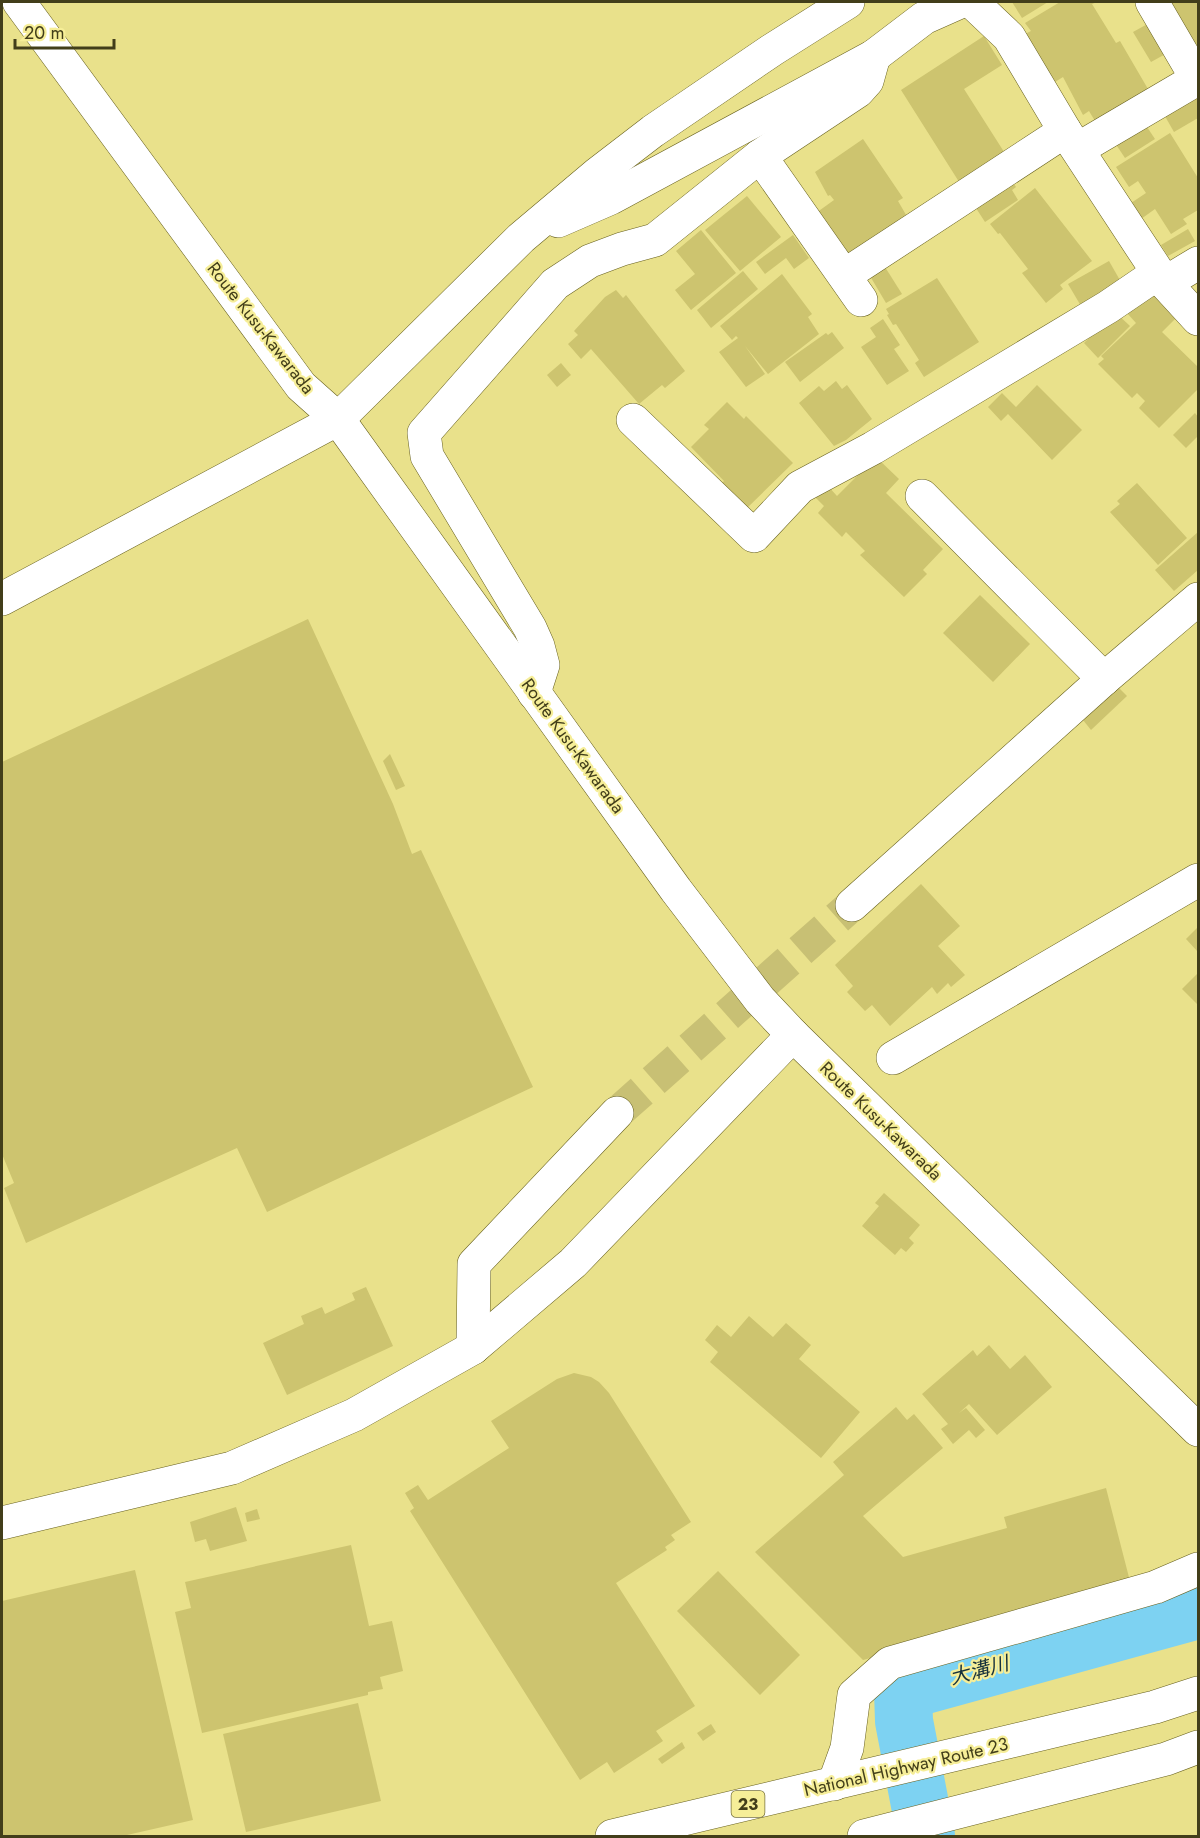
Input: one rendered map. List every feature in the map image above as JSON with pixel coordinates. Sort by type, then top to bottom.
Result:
[{"type":"main road","name":"Route Kusu-Kawarada","points":[[19,2],[301,386],[338,419],[690,908],[760,1000],[793,1035],[1198,1430]]},
{"type":"main road","points":[[2,599],[338,419],[521,238],[597,174],[653,131],[772,50],[848,2]]},
{"type":"main road","points":[[521,238],[611,198],[874,56],[924,18],[960,2]]},
{"type":"main road","points":[[972,2],[1009,37],[1072,140],[1162,278],[1198,319]]},
{"type":"main road","points":[[760,156],[853,287],[1072,140],[1197,79],[1193,58],[1152,2]]},
{"type":"main road","points":[[534,693],[543,665],[538,646],[530,628],[427,456],[424,433],[555,284],[590,261],[655,240],[760,156],[858,91],[867,81],[874,56]]},
{"type":"main road","points":[[633,420],[754,536],[800,487],[873,448],[1108,308],[1162,278],[1198,263]]},
{"type":"main road","points":[[922,496],[1104,680]]},
{"type":"main road","points":[[852,904],[1198,599]]},
{"type":"main road","points":[[893,1058],[1198,880]]},
{"type":"main road","points":[[2,1523],[232,1468],[354,1415],[473,1348],[573,1263],[793,1035]]},
{"type":"main road","points":[[473,1348],[474,1264],[617,1113]]},
{"type":"main road","points":[[834,1784],[846,1748],[854,1695],[890,1663],[1156,1587],[1198,1569]]},
{"type":"main road","name":"National Highway Route 23","points":[[612,1836],[1155,1707],[1198,1693]]},
{"type":"main road","points":[[864,1836],[1166,1759],[1198,1747]]},
{"type":"building","points":[[1012,2],[1048,2],[1022,18]]},
{"type":"building","points":[[1060,2],[1097,2],[1092,4],[1116,43],[1120,41],[1148,89],[1095,121],[1089,111],[1083,115],[1063,77],[1055,82],[1025,34],[1031,31],[1025,23]]},
{"type":"building","points":[[1162,2],[1198,2],[1198,43],[1190,48]]},
{"type":"building","points":[[1153,21],[1171,51],[1151,62],[1133,32]]},
{"type":"building","points":[[984,36],[1002,65],[964,89],[1006,155],[961,185],[901,90]]},
{"type":"building","points":[[1198,87],[1198,118],[1174,132],[1162,111]]},
{"type":"building","points":[[1143,121],[1155,139],[1125,158],[1113,140]]},
{"type":"building","points":[[1170,133],[1198,178],[1198,210],[1183,219],[1187,224],[1171,234],[1155,209],[1141,219],[1131,203],[1146,193],[1138,181],[1129,187],[1116,167]]},
{"type":"building","points":[[863,139],[903,198],[898,201],[909,220],[850,262],[816,213],[834,200],[830,195],[828,196],[815,172]]},
{"type":"building","points":[[1011,180],[1016,187],[1012,190],[1018,200],[985,222],[974,205]]},
{"type":"building","points":[[1035,188],[1092,261],[1060,285],[1063,289],[1046,303],[1022,273],[1028,269],[1000,233],[998,234],[990,224]]},
{"type":"building","points":[[747,196],[781,237],[740,271],[705,230]]},
{"type":"building","points":[[1188,229],[1195,241],[1168,256],[1161,245]]},
{"type":"building","points":[[701,230],[736,273],[691,310],[675,290],[695,274],[676,251]]},
{"type":"building","points":[[793,235],[809,258],[794,269],[786,258],[765,274],[756,262]]},
{"type":"building","points":[[1109,261],[1121,282],[1081,306],[1068,284]]},
{"type":"building","points":[[885,267],[902,294],[886,303],[870,276]]},
{"type":"building","points":[[743,271],[758,289],[711,328],[697,310]]},
{"type":"building","points":[[782,274],[812,314],[808,317],[819,334],[768,374],[745,346],[765,374],[746,387],[719,352],[738,338],[736,336],[732,340],[720,326]]},
{"type":"building","points":[[937,278],[979,342],[924,377],[915,363],[919,360],[896,324],[893,325],[886,309]]},
{"type":"building","points":[[616,290],[623,298],[626,295],[685,371],[665,388],[662,385],[639,404],[591,349],[581,359],[568,344],[578,335],[574,331],[605,297]]},
{"type":"building","points":[[1149,291],[1176,318],[1162,332],[1198,367],[1198,389],[1159,428],[1139,408],[1145,401],[1137,393],[1132,398],[1098,364],[1104,359],[1101,356],[1136,323],[1127,313]]},
{"type":"building","points":[[1115,312],[1130,326],[1098,358],[1084,343]]},
{"type":"building","points":[[883,319],[900,345],[894,349],[909,371],[887,385],[861,347],[876,337],[870,328]]},
{"type":"building","points":[[832,332],[844,348],[800,382],[785,362],[826,333],[828,335]]},
{"type":"building","points":[[561,363],[571,375],[557,387],[547,375]]},
{"type":"building","points":[[836,381],[842,389],[847,385],[872,419],[846,440],[834,446],[799,403],[819,386],[824,391]]},
{"type":"building","points":[[1037,385],[1082,430],[1052,460],[1008,414],[1001,421],[988,407],[1002,393],[1016,407]]},
{"type":"building","points":[[727,402],[744,419],[746,416],[793,463],[745,510],[720,485],[724,481],[691,447],[709,429],[704,425]]},
{"type":"building","points":[[1195,413],[1198,417],[1198,436],[1186,448],[1173,435]]},
{"type":"building","points":[[876,457],[899,479],[886,493],[943,549],[923,570],[927,574],[904,597],[860,555],[865,551],[846,532],[842,537],[818,513],[824,506],[815,497],[827,485],[837,496]]},
{"type":"building","points":[[1137,483],[1187,538],[1158,565],[1110,512],[1120,504],[1117,501]]},
{"type":"building","points":[[1198,532],[1198,570],[1174,591],[1155,570]]},
{"type":"building","points":[[980,595],[1030,644],[993,682],[943,633]]},
{"type":"building","points":[[308,619],[393,804],[412,854],[421,850],[533,1087],[267,1212],[237,1148],[26,1243],[4,1188],[14,1183],[2,1154],[2,762]]},
{"type":"building","points":[[1118,687],[1127,696],[1091,730],[1083,720]]},
{"type":"building","points":[[390,754],[405,786],[396,790],[383,761]]},
{"type":"building","points":[[921,884],[960,926],[938,946],[965,975],[951,987],[948,983],[937,994],[932,987],[890,1026],[872,1005],[865,1011],[847,992],[853,986],[835,965]]},
{"type":"building","points":[[1198,927],[1198,952],[1186,939]]},
{"type":"building","points":[[1198,973],[1198,1005],[1182,989]]},
{"type":"building","points":[[884,1193],[920,1225],[909,1238],[914,1243],[906,1252],[901,1248],[895,1255],[862,1226],[879,1206],[875,1203]]},
{"type":"building","points":[[366,1287],[393,1346],[287,1395],[263,1343],[304,1324],[301,1316],[322,1307],[325,1314],[355,1300],[352,1293]]},
{"type":"building","points":[[749,1316],[773,1337],[786,1323],[811,1345],[799,1359],[860,1412],[821,1458],[710,1362],[718,1352],[705,1340],[717,1325],[731,1337]]},
{"type":"building","points":[[989,1345],[1010,1369],[1025,1355],[1052,1387],[997,1435],[969,1404],[959,1413],[966,1408],[985,1430],[976,1438],[969,1430],[953,1444],[941,1429],[948,1424],[922,1394],[973,1350],[977,1356]]},
{"type":"building","points":[[574,1373],[591,1377],[609,1393],[691,1522],[671,1535],[675,1540],[665,1547],[667,1550],[616,1583],[695,1706],[656,1731],[663,1741],[614,1773],[607,1762],[580,1780],[410,1511],[414,1508],[405,1493],[418,1485],[428,1500],[509,1448],[491,1421],[557,1379]]},
{"type":"building","points":[[896,1407],[907,1420],[914,1414],[943,1448],[863,1516],[903,1557],[1007,1528],[1004,1517],[1106,1488],[1132,1589],[863,1660],[755,1552],[844,1475],[833,1462]]},
{"type":"building","points":[[236,1507],[247,1541],[210,1551],[206,1539],[195,1542],[190,1522]]},
{"type":"building","points":[[257,1509],[260,1519],[247,1522],[245,1513]]},
{"type":"building","points":[[351,1545],[369,1626],[392,1621],[403,1671],[380,1677],[383,1689],[368,1692],[368,1695],[202,1733],[175,1612],[191,1608],[185,1582]]},
{"type":"building","points":[[135,1570],[193,1820],[127,1836],[2,1836],[2,1601]]},
{"type":"building","points":[[718,1571],[800,1655],[760,1695],[677,1611]]},
{"type":"building","points":[[358,1703],[381,1801],[246,1832],[223,1734]]},
{"type":"building","points":[[711,1724],[716,1732],[703,1741],[697,1733]]},
{"type":"building","points":[[682,1742],[685,1748],[662,1764],[658,1759]]},
{"type":"waterway","name":"大溝川","points":[[926,1836],[904,1721],[903,1691],[1198,1610]]},
{"type":"tunnel","points":[[617,1113],[852,905]]}]
